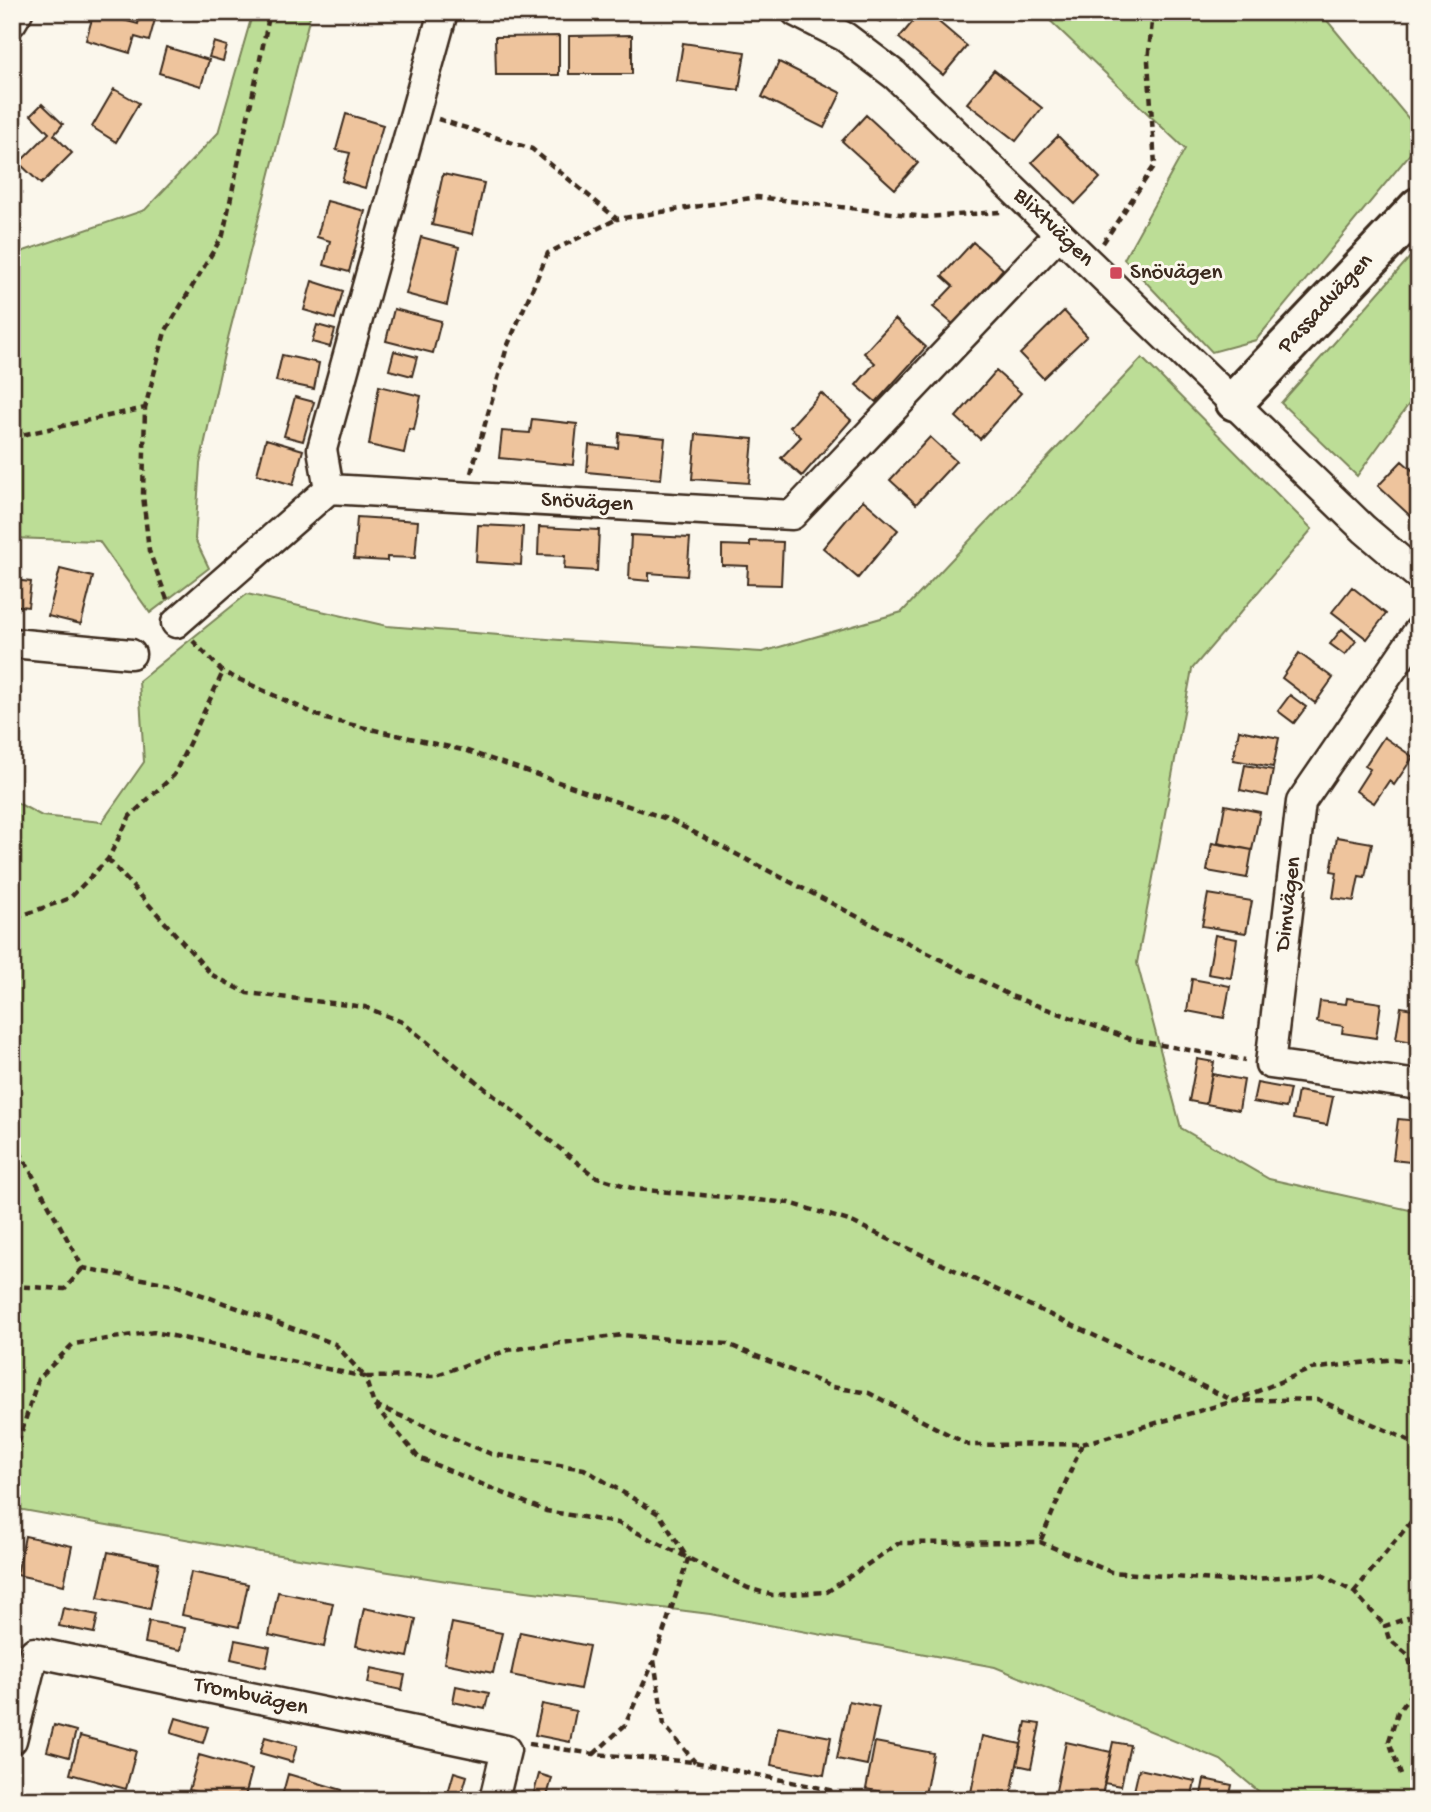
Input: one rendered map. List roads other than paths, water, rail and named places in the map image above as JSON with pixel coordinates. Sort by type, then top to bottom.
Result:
[{"type":"street","points":[[12,22],[18,12]]},
{"type":"street","points":[[176,623],[329,489],[322,449],[443,12]]},
{"type":"street","name":"Blixtvägen","points":[[796,12],[845,37],[895,75],[1089,264],[1235,401],[1364,529],[1419,576]]},
{"type":"street","name":"Passadvägen","points":[[1235,401],[1419,207]]},
{"type":"street","name":"Snövägen","points":[[329,489],[792,516],[1059,234]]},
{"type":"street","name":"Dimvägen","points":[[1419,630],[1301,802],[1270,1064],[1419,1085]]},
{"type":"street","points":[[12,643],[131,654]]},
{"type":"street","name":"Trombvägen","points":[[12,1740],[34,1652],[506,1749],[494,1800]]},
{"type":"place","name":"Snövägen","points":[[1116,273]]}]
